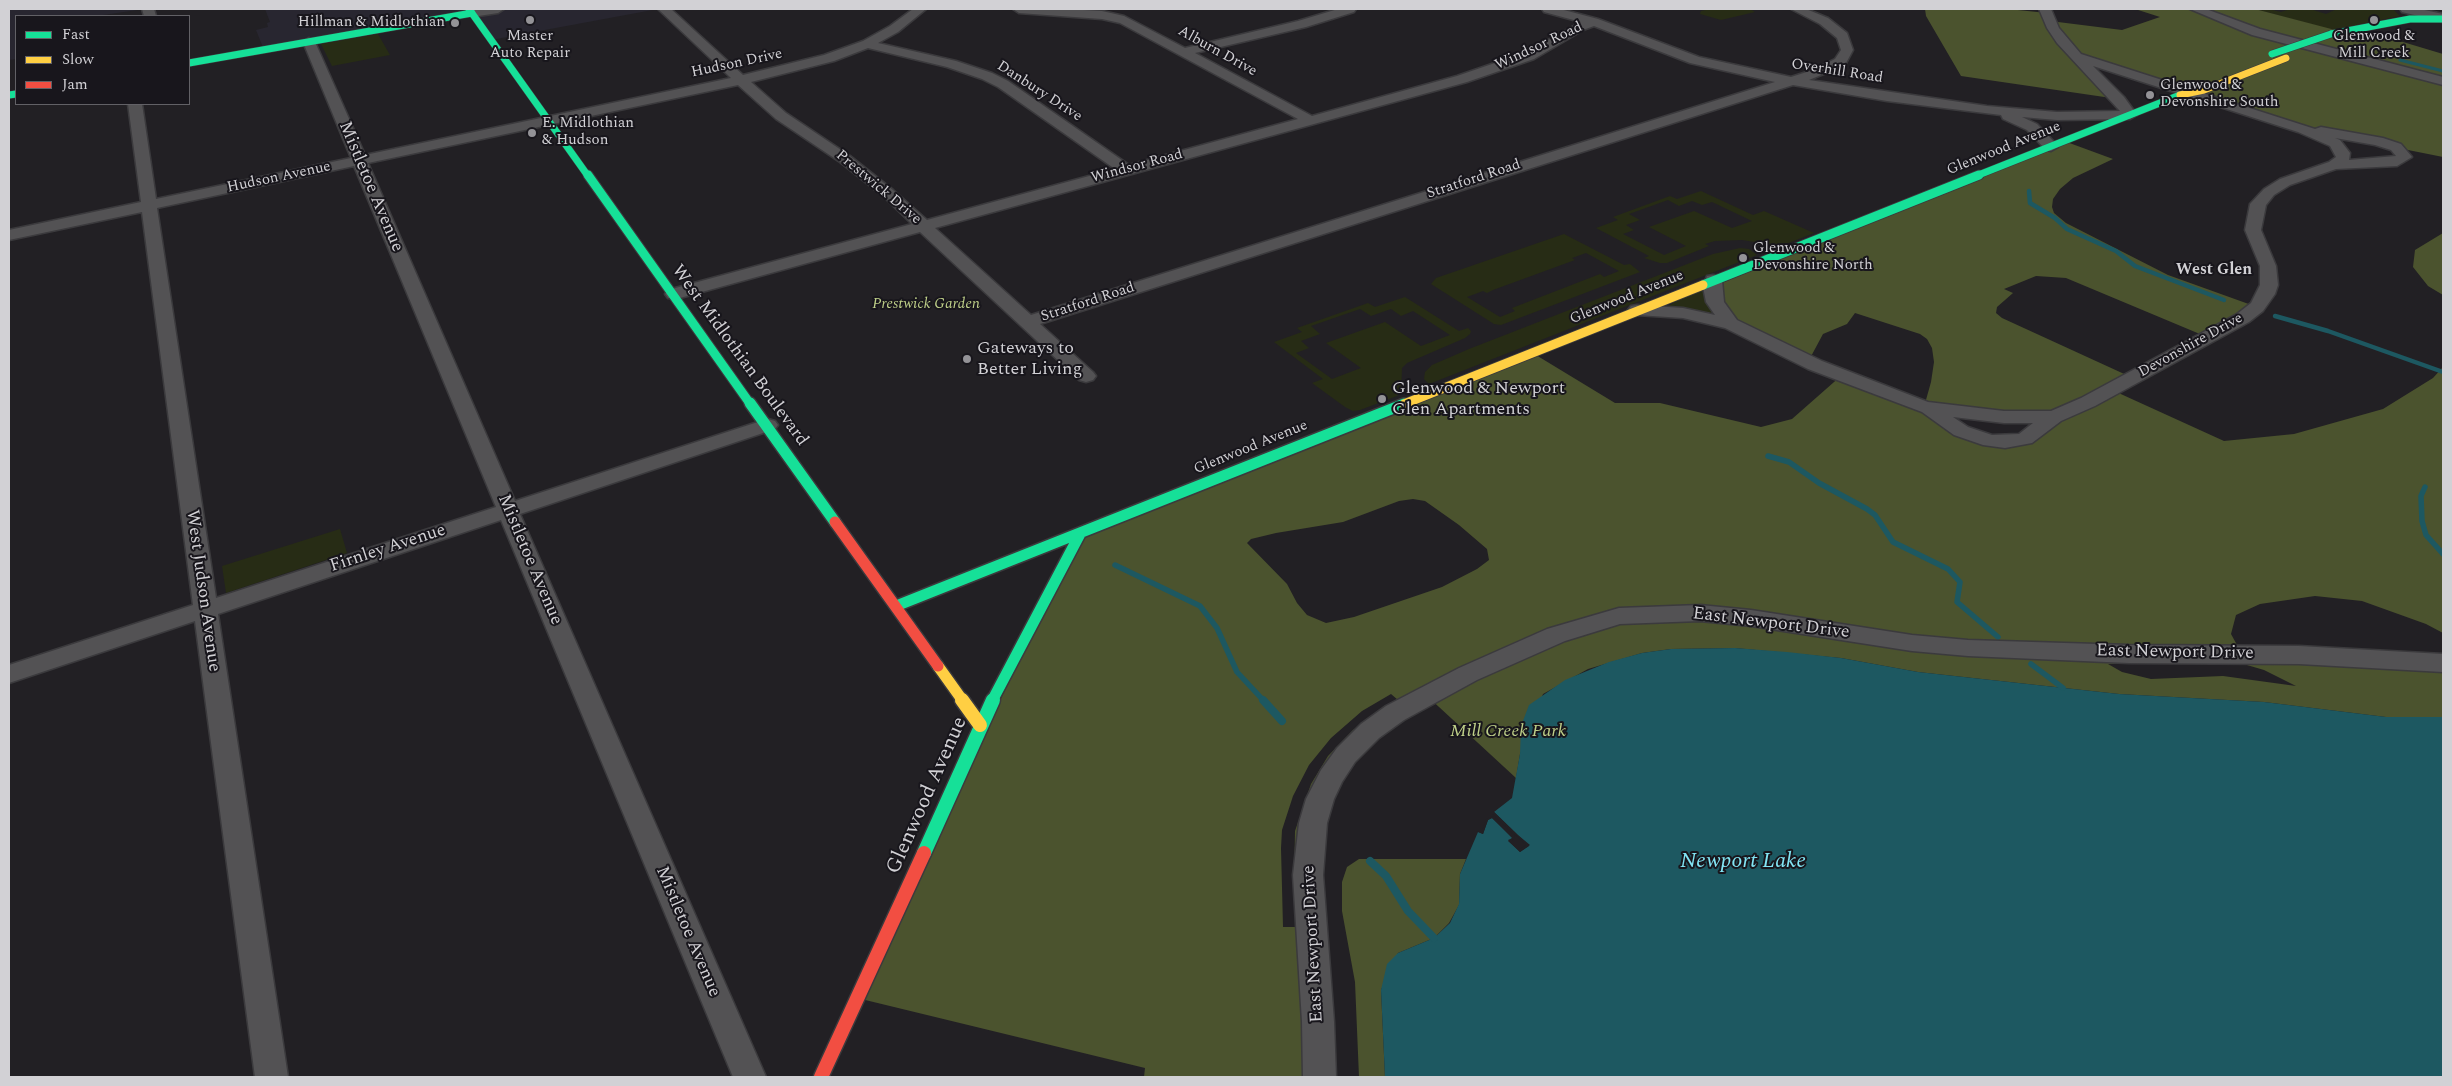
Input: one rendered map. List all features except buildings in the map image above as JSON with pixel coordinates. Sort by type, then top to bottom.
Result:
[{"type":"street","points":[[190,63],[471,11],[498,9]]},
{"type":"street","name":"Prestwick Drive","points":[[664,9],[781,116],[868,177],[1086,376]]},
{"type":"street","name":"Hudson Drive","points":[[549,121],[812,63],[867,44],[893,30],[920,9]]},
{"type":"street","name":"Alburn Drive","points":[[1019,9],[1117,18],[1132,24],[1309,120]]},
{"type":"street","points":[[1184,52],[1302,24],[1350,9]]},
{"type":"street","name":"Overhill Road","points":[[1548,9],[1594,22],[1695,60],[1789,81],[1895,98],[1996,111],[2057,116],[2130,115]]},
{"type":"street","name":"Stratford Road","points":[[1027,322],[1835,65],[1843,58],[1847,50],[1845,40],[1835,28],[1797,9]]},
{"type":"street","points":[[2045,9],[2053,28],[2075,56],[2126,107],[2130,115]]},
{"type":"street","points":[[2196,9],[2256,32],[2443,80]]},
{"type":"street","points":[[2400,9],[2408,14],[2443,18]]},
{"type":"street","name":"West Midlothian Boulevard","points":[[471,11],[980,724]]},
{"type":"street","name":"Glenwood Avenue","points":[[2186,92],[2192,86],[2272,54],[2330,34],[2408,14],[2427,20]]},
{"type":"street","name":"Glenwood Avenue","points":[[896,606],[2186,92],[2204,90],[2342,37],[2443,18]]},
{"type":"street","name":"Windsor Road","points":[[674,294],[1503,66],[1551,45],[1579,27],[1594,22]]},
{"type":"street","name":"Mistletoe Avenue","points":[[309,42],[749,1077]]},
{"type":"street","name":"Danbury Drive","points":[[867,44],[951,64],[987,76],[1003,84],[1126,170]]},
{"type":"street","name":"Devonshire Drive","points":[[2075,56],[2303,129],[2328,139],[2340,148],[2343,153],[2342,158],[2334,165]]},
{"type":"street","points":[[2096,77],[2104,74],[2136,76]]},
{"type":"street","name":"West Judson Avenue","points":[[135,105],[204,610],[271,1077]]},
{"type":"street","points":[[1996,111],[2032,127],[2051,147]]},
{"type":"street","name":"Hudson Avenue","points":[[9,235],[549,121]]},
{"type":"street","name":"Devonshire Drive","points":[[1637,310],[1687,314],[1731,324],[1815,365],[1924,407],[1961,431],[1976,437],[2005,442],[2025,439],[2054,417],[2088,402],[2243,318],[2257,307],[2266,294],[2270,279],[2268,266],[2253,230],[2254,217],[2258,204],[2269,192],[2285,182],[2309,172],[2334,165],[2397,162],[2405,157],[2396,147],[2378,141],[2303,129]]},
{"type":"street","name":"Devonshire Drive","points":[[1713,280],[1715,302],[1731,324]]},
{"type":"street","name":"Firnley Avenue","points":[[9,674],[768,425]]},
{"type":"street","name":"Glenwood Avenue","points":[[821,1077],[938,822],[980,724],[1080,534]]},
{"type":"street","name":"East Newport Drive","points":[[1319,1077],[1308,875],[1313,823],[1320,799],[1330,777],[1346,755],[1370,731],[1416,700],[1556,635],[1611,618],[1645,614],[1726,615],[1873,638],[1968,648],[2129,654],[2290,655],[2443,663]]},
{"type":"shaded area","points":[[9,9],[144,9],[104,15],[15,15],[15,59],[9,60]]},
{"type":"shaded area","points":[[265,9],[658,9],[491,40],[472,13],[264,50],[256,30],[268,27],[267,23],[270,22]]},
{"type":"green space","points":[[1710,9],[1750,9],[1755,12],[1721,20],[1700,14],[1701,11]]},
{"type":"green space","points":[[1925,9],[2008,9],[2047,13],[2050,21],[2122,30],[2160,17],[2135,9],[2255,9],[2339,31],[2348,29],[2403,42],[2443,54],[2443,157],[2303,129],[2076,57],[2118,99],[1961,76],[1926,16]]},
{"type":"green space","points":[[2255,9],[2281,12],[2290,9],[2310,9],[2326,14],[2337,9],[2393,9],[2400,16],[2332,30]]},
{"type":"green space","points":[[378,34],[390,55],[332,66],[321,44]]},
{"type":"green space","name":"Mill Creek Park","points":[[2064,141],[2113,159],[2073,178],[2060,189],[2053,199],[2052,207],[2054,213],[2066,223],[2168,275],[2257,307],[2207,337],[2066,278],[2036,276],[2004,289],[2013,293],[1997,307],[1996,313],[2002,318],[2133,378],[2112,390],[2224,441],[2294,434],[2383,409],[2433,378],[2443,367],[2443,633],[2426,624],[2362,601],[2315,596],[2260,604],[2236,615],[2231,634],[2242,654],[2443,663],[2443,717],[2386,717],[2264,702],[2119,694],[1918,672],[1841,658],[1735,648],[1671,649],[1642,653],[1588,669],[1543,694],[1520,754],[1516,778],[1426,695],[1395,713],[1320,799],[1319,1077],[1144,1077],[1145,1068],[857,998],[1080,534],[1531,352],[1615,403],[1660,403],[1761,427],[1792,419],[1842,375],[1924,407],[1934,362],[1932,348],[1927,339],[1920,334],[1855,313],[1847,324],[1823,334],[1808,362],[1731,324],[1712,287]],"holes":[[[1926,407],[2053,417],[2005,442],[1961,431]],[[1413,499],[1425,501],[1459,525],[1487,549],[1489,560],[1477,569],[1442,587],[1354,617],[1326,623],[1307,615],[1297,603],[1287,584],[1247,543],[1251,539],[1276,533],[1343,522],[1399,501]],[[2240,663],[2264,670],[2296,686],[2223,676],[2151,679],[2122,672],[2108,664]],[[1391,694],[1398,700],[1353,730],[1328,756],[1311,784],[1295,831],[1294,885],[1296,927],[1283,927],[1282,830],[1293,796],[1309,765],[1331,738],[1362,711]]]},
{"type":"green space","points":[[1701,191],[1753,215],[1764,211],[1814,233],[1781,246],[1742,240],[1715,241],[1705,244],[1709,246],[1667,263],[1660,263],[1644,258],[1649,256],[1596,228],[1618,220],[1613,217],[1670,196],[1677,199]],"holes":[[[1668,200],[1679,206],[1692,201],[1702,205],[1712,202],[1752,221],[1732,228],[1694,211],[1649,227],[1686,246],[1664,255],[1623,234],[1634,230],[1626,225],[1640,220],[1629,214]]]},
{"type":"green space","points":[[2443,233],[2443,295],[2428,286],[2413,267],[2415,250]]},
{"type":"green space","points":[[1564,234],[1624,265],[1630,264],[1640,272],[1501,325],[1494,324],[1431,284],[1436,278]],"holes":[[[1586,253],[1619,271],[1604,277],[1600,274],[1512,308],[1515,311],[1500,317],[1467,297],[1483,291],[1487,293],[1575,260],[1572,258]]]},
{"type":"green space","points":[[1740,248],[1749,249],[1757,255],[1429,384],[1424,379],[1425,372],[1432,365],[1469,349],[1713,254]]},
{"type":"green space","points":[[1713,280],[1731,324],[1659,311]]},
{"type":"green space","points":[[1405,297],[1459,331],[1468,328],[1471,331],[1465,338],[1407,363],[1402,368],[1401,392],[1397,396],[1353,411],[1312,383],[1323,379],[1274,342],[1302,332],[1297,328],[1368,303],[1375,307]],"holes":[[[1360,309],[1371,316],[1391,309],[1401,316],[1413,311],[1450,335],[1421,346],[1385,322],[1326,343],[1361,368],[1332,379],[1296,353],[1309,348],[1301,341],[1320,334],[1311,326]]]},
{"type":"green space","points":[[340,529],[347,553],[226,593],[222,566]]},
{"type":"green space","points":[[1359,859],[1466,859],[1460,874],[1459,905],[1449,923],[1434,938],[1398,953],[1381,990],[1385,1077],[1359,1077],[1355,982],[1342,911],[1342,882],[1347,867]]},
{"type":"water","name":"Newport Lake","points":[[1735,648],[1841,658],[1918,672],[2119,694],[2264,702],[2386,717],[2443,717],[2443,1077],[1385,1077],[1381,990],[1387,964],[1398,953],[1434,938],[1450,923],[1459,904],[1460,874],[1478,832],[1483,834],[1488,820],[1492,818],[1513,838],[1508,840],[1520,852],[1529,846],[1494,812],[1512,798],[1520,754],[1521,726],[1529,705],[1565,680],[1609,662],[1642,653],[1671,649]]},
{"type":"pier","points":[[1492,810],[1530,845],[1520,852],[1508,841],[1512,838],[1492,818],[1488,820],[1483,834],[1476,831],[1482,831],[1486,819],[1493,816],[1515,836],[1512,841],[1520,849],[1526,845],[1492,814]]},
{"type":"waterway","points":[[2400,60],[2443,71]]},
{"type":"waterway","points":[[2029,191],[2030,203],[2055,218],[2067,229],[2116,251],[2135,266],[2224,300]]},
{"type":"waterway","points":[[2275,316],[2328,331],[2443,372]]},
{"type":"waterway","points":[[1768,456],[1789,462],[1819,483],[1867,509],[1875,515],[1893,542],[1948,569],[1960,582],[1957,602],[1998,637]]},
{"type":"waterway","points":[[2425,487],[2421,496],[2422,521],[2426,535],[2443,554]]},
{"type":"waterway","points":[[1115,565],[1200,606],[1217,628],[1237,672],[1264,701]]},
{"type":"waterway","points":[[2031,664],[2063,688]]},
{"type":"waterway","points":[[1263,700],[1282,721]]},
{"type":"waterway","points":[[1370,861],[1386,876],[1408,911],[1434,938]]},
{"type":"traffic: fast","points":[[469,9],[835,522]]},
{"type":"traffic: fast","points":[[190,63],[472,13]]},
{"type":"traffic: fast","points":[[2331,34],[2410,19],[2443,19]]},
{"type":"traffic: fast","points":[[2272,54],[2331,34]]},
{"type":"traffic: fast","points":[[9,95],[15,94]]},
{"type":"traffic: fast","points":[[1703,285],[2180,95]]},
{"type":"traffic: fast","points":[[896,606],[1404,404]]},
{"type":"traffic: fast","points":[[924,853],[980,725],[1080,534]]},
{"type":"traffic: slow","points":[[2180,95],[2204,90],[2286,58]]},
{"type":"traffic: slow","points":[[1404,404],[1703,285]]},
{"type":"traffic: slow","points":[[938,666],[980,725]]},
{"type":"traffic: jam","points":[[835,522],[938,666]]},
{"type":"traffic: jam","points":[[821,1077],[924,853]]},
{"type":"place","name":"Master Auto Repair","points":[[530,20]]},
{"type":"place","name":"Glenwood & Mill Creek","points":[[2374,20]]},
{"type":"place","name":"Hillman & Midlothian","points":[[455,23]]},
{"type":"place","name":"Glenwood & Devonshire South","points":[[2150,95]]},
{"type":"place","name":"E. Midlothian & Hudson","points":[[532,133]]},
{"type":"place","name":"Glenwood & Devonshire North","points":[[1743,258]]},
{"type":"place","name":"Gateways to Better Living","points":[[967,359]]},
{"type":"place","name":"Glenwood & Newport Glen Apartments","points":[[1382,399]]},
{"type":"district","name":"West Glen","points":[[2214,271]]},
{"type":"park label","name":"Prestwick Garden","points":[[926,305]]}]
